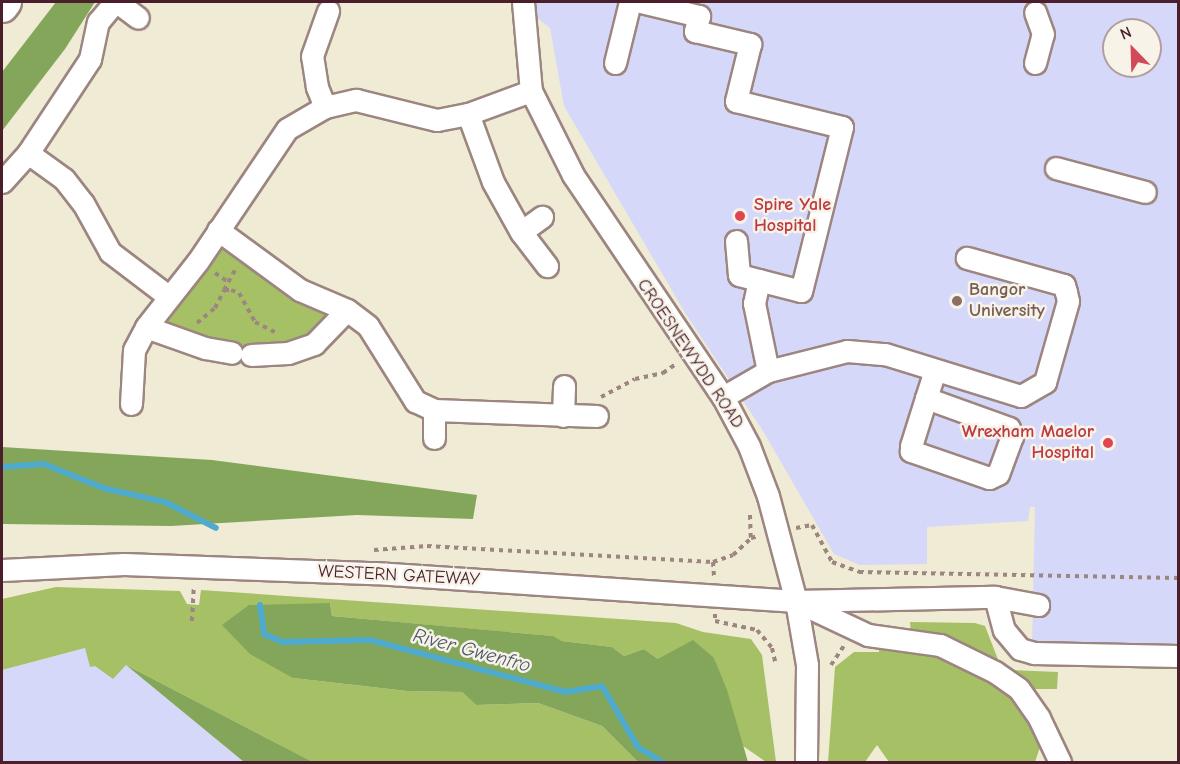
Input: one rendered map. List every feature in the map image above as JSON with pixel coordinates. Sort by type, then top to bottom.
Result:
[{"type":"highway","points":[[2,6],[5,2]]},
{"type":"street","points":[[2,182],[28,153],[90,59],[98,22],[116,2],[138,18]]},
{"type":"street","name":"CROESNEWYDD ROAD","points":[[523,2],[531,91],[573,175],[723,397],[749,446],[768,495],[796,601],[807,665],[806,762]]},
{"type":"street","points":[[615,63],[630,2]]},
{"type":"street","points":[[641,2],[699,16],[696,31],[750,44],[736,101],[842,128],[801,291],[739,275],[736,241]]},
{"type":"street","points":[[325,106],[316,87],[312,56],[328,11]]},
{"type":"street","points":[[1035,12],[1043,34],[1035,63]]},
{"type":"street","points":[[131,404],[134,350],[146,327],[218,230],[287,129],[325,106],[356,100],[437,120],[468,114],[531,91]]},
{"type":"street","points":[[468,114],[494,182],[521,232],[546,266]]},
{"type":"street","points":[[28,153],[64,179],[83,204],[110,252],[168,296]]},
{"type":"street","points":[[1056,168],[1145,192]]},
{"type":"street","points":[[521,232],[542,217]]},
{"type":"street","points":[[218,230],[300,290],[347,310],[368,326],[415,401],[434,410],[579,416],[564,386]]},
{"type":"street","points":[[723,397],[768,371],[847,351],[885,354],[1021,396],[1046,382],[1068,301],[1064,285],[967,258]]},
{"type":"street","points":[[759,280],[754,303],[768,371]]},
{"type":"street","points":[[146,327],[205,348],[242,354],[288,353],[314,344],[347,310]]},
{"type":"street","points":[[926,398],[1009,428],[1012,436],[998,474],[989,478],[911,451],[926,398],[935,370]]},
{"type":"street","points":[[434,410],[434,438]]},
{"type":"street","name":"WESTERN GATEWAY","points":[[2,570],[124,564],[196,566],[375,573],[796,601],[995,597],[1038,605]]},
{"type":"street","points":[[995,597],[1004,630],[1020,649],[1034,653],[1179,656]]},
{"type":"street","points":[[796,601],[868,636],[906,638],[965,654],[1019,689],[1039,718],[1060,762]]},
{"type":"path","points":[[191,324],[207,317],[227,281]]},
{"type":"path","points":[[224,290],[239,293],[250,317],[260,325],[286,333]]},
{"type":"path","points":[[579,416],[611,391],[635,379],[663,373],[683,359]]},
{"type":"path","points":[[812,525],[832,562],[859,572],[1179,578]]},
{"type":"path","points":[[192,621],[196,566]]},
{"type":"path","points":[[715,621],[757,630],[772,648],[776,665]]},
{"type":"shaded area","points":[[516,2],[1178,2],[1178,648],[1032,644],[1035,507],[1030,507],[1028,521],[927,527],[927,564],[860,565],[834,554],[763,431],[684,311],[564,106],[550,28]]},
{"type":"shaded area","points":[[85,648],[95,666],[126,665],[244,762],[2,762],[2,670]]},
{"type":"green space","points":[[56,2],[95,2],[65,49],[2,131],[2,72]]},
{"type":"green space","points":[[219,243],[339,313],[310,339],[286,348],[242,348],[203,342],[162,325]]},
{"type":"green space","points":[[2,447],[212,460],[477,495],[473,519],[357,515],[171,526],[2,524]]},
{"type":"green space","points":[[56,587],[180,591],[187,604],[199,605],[201,590],[676,623],[703,632],[751,639],[762,655],[776,762],[766,762],[743,746],[714,658],[658,659],[644,649],[624,656],[612,647],[562,641],[552,636],[332,616],[330,603],[293,678],[407,691],[462,692],[476,705],[538,703],[602,726],[638,762],[313,762],[126,665],[113,679],[95,666],[90,667],[85,648],[2,670],[2,599]]},
{"type":"green space","points":[[330,603],[332,616],[553,636],[562,641],[612,647],[624,656],[644,649],[658,659],[693,640],[714,658],[727,690],[748,762],[638,762],[602,726],[538,703],[476,705],[462,692],[407,691],[293,678],[250,654],[222,625],[249,605]]},
{"type":"green space","points":[[910,622],[975,623],[985,626],[999,662],[1012,670],[1058,672],[1057,689],[1028,689],[911,633]]},
{"type":"green space","points":[[879,643],[914,645],[964,663],[1006,692],[1035,727],[1041,744],[1035,762],[889,762],[877,745],[865,762],[828,762],[835,667],[854,652],[879,652]]},
{"type":"green space","points":[[126,665],[313,762],[244,762]]},
{"type":"waterway","name":"River Gwenfro","points":[[2,467],[44,464],[103,488],[165,502],[216,528]]},
{"type":"waterway","name":"River Gwenfro","points":[[260,605],[264,634],[283,642],[370,640],[565,692],[602,686],[638,747],[662,762]]},
{"type":"place","name":"Spire Yale Hospital","points":[[740,216]]},
{"type":"place","name":"Bangor University","points":[[957,301]]},
{"type":"place","name":"Wrexham Maelor Hospital","points":[[1108,443]]}]
